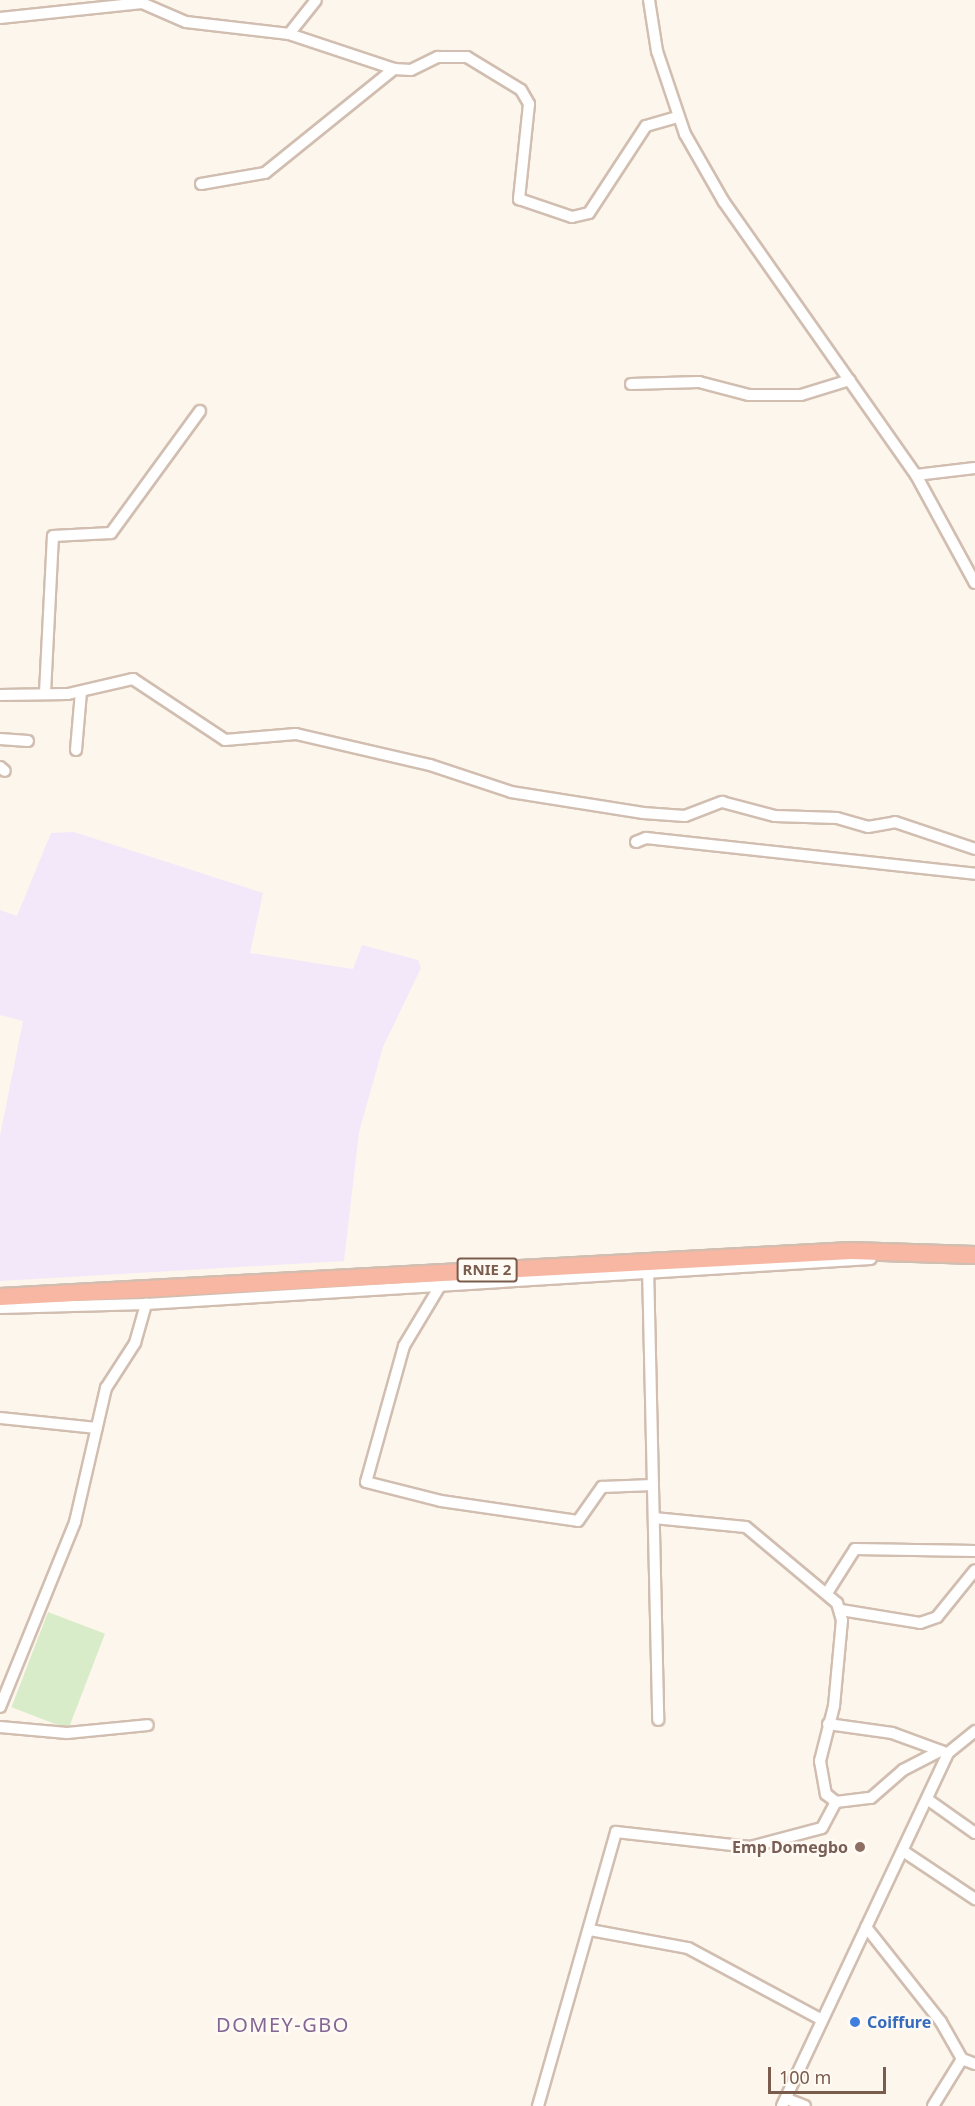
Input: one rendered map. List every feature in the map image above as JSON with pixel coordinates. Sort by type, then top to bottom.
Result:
[{"type":"highway","name":"RNIE 2","points":[[0,1297],[443,1279],[888,1250],[975,1255]]},
{"type":"street","points":[[289,34],[316,0]]},
{"type":"street","points":[[649,0],[657,51],[678,117],[724,202],[916,475],[975,583]]},
{"type":"street","points":[[0,18],[65,5],[142,3],[186,22],[289,34],[394,69],[411,70],[438,57],[467,57],[521,90],[530,104],[519,199],[572,217],[588,213],[646,126],[678,117]]},
{"type":"street","points":[[201,184],[265,173],[394,69]]},
{"type":"street","points":[[631,384],[699,382],[749,395],[801,395],[850,380]]},
{"type":"street","points":[[45,693],[53,536],[111,534],[201,411]]},
{"type":"street","points":[[916,475],[975,468]]},
{"type":"street","points":[[0,695],[81,692],[133,679],[225,740],[296,734],[430,765],[511,792],[643,813],[685,816],[722,802],[775,816],[837,818],[868,827],[895,822],[975,849]]},
{"type":"street","points":[[76,750],[81,692]]},
{"type":"street","points":[[0,738],[28,741]]},
{"type":"street","points":[[636,842],[646,838],[975,874]]},
{"type":"street","points":[[658,1720],[648,1266],[867,1259],[975,1263]]},
{"type":"street","points":[[443,1279],[404,1346],[366,1482],[441,1501],[578,1521],[602,1487],[653,1485]]},
{"type":"street","points":[[0,1308],[146,1304],[443,1279]]},
{"type":"street","points":[[0,1707],[56,1577],[106,1388],[135,1343],[146,1304]]},
{"type":"street","points":[[0,1418],[96,1428]]},
{"type":"street","points":[[654,1518],[746,1527],[827,1593],[841,1610],[920,1623],[937,1617],[975,1570]]},
{"type":"street","points":[[827,1593],[855,1549],[975,1551]]},
{"type":"street","points":[[836,1802],[822,1786],[820,1761],[828,1724],[841,1610]]},
{"type":"street","points":[[828,1724],[892,1733],[944,1752]]},
{"type":"street","points":[[0,1727],[66,1733],[148,1725]]},
{"type":"street","points":[[836,1802],[871,1798],[903,1770],[944,1752],[975,1731]]},
{"type":"street","points":[[805,2106],[784,2102],[927,1799],[944,1752]]},
{"type":"street","points":[[927,1799],[975,1833]]},
{"type":"street","points":[[538,2106],[590,1930],[616,1832],[750,1847],[822,1828],[836,1802]]},
{"type":"street","points":[[903,1851],[975,1899]]},
{"type":"street","points":[[866,1928],[941,2022],[962,2059],[975,2064]]},
{"type":"street","points":[[590,1930],[687,1948],[822,2020]]},
{"type":"street","points":[[933,2106],[962,2059]]},
{"type":"shaded area","points":[[74,832],[263,893],[250,953],[353,969],[362,945],[418,960],[421,968],[383,1047],[359,1132],[344,1261],[0,1281],[0,1136],[23,1021],[0,1015],[0,910],[17,916],[51,833]]},
{"type":"green space","points":[[48,1612],[105,1634],[68,1729],[11,1707]]},
{"type":"place","name":"Emp Domegbo","points":[[860,1847]]},
{"type":"place","name":"Coiffure","points":[[855,2022]]},
{"type":"district","name":"DOMEY-GBO","points":[[283,2024]]}]
